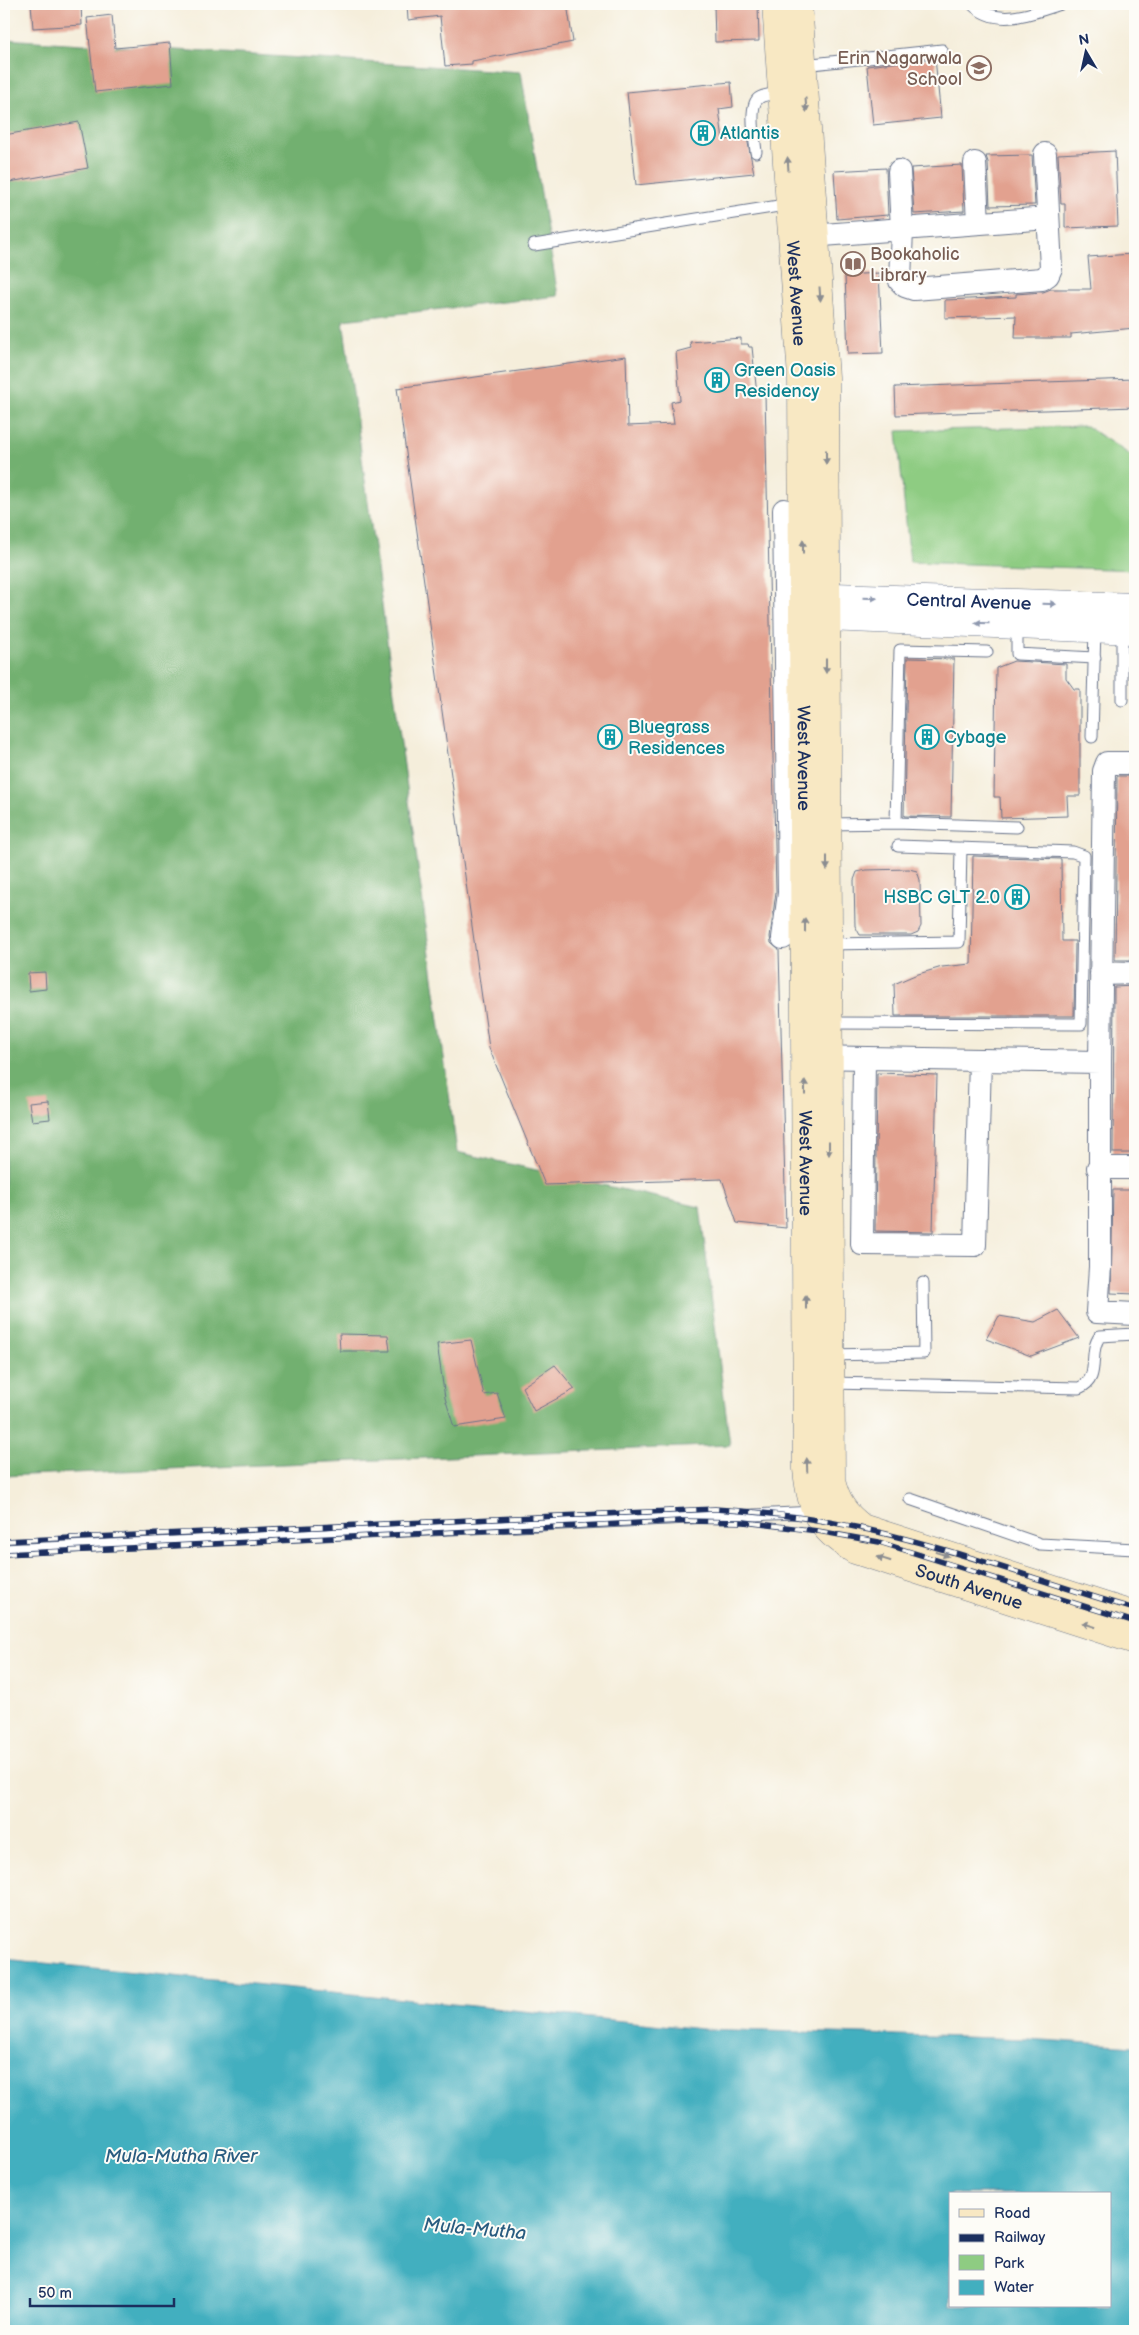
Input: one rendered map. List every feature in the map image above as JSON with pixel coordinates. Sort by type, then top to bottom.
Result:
[{"type":"main road","name":"West Avenue","points":[[776,4],[791,204],[805,236]]},
{"type":"main road","name":"West Avenue","points":[[798,4],[803,65],[805,236],[802,378],[815,606],[827,824],[828,944],[828,1023],[817,1057],[807,1469],[812,1501],[827,1508],[832,1488],[830,1468],[830,1355],[817,1057],[795,660],[815,606]]},
{"type":"main road","name":"South Avenue","points":[[1135,1616],[862,1528],[845,1514],[827,1508],[824,1526],[836,1538],[855,1550],[1135,1640]]},
{"type":"street","points":[[899,171],[902,229],[900,280],[905,286],[914,289],[1042,279],[1048,275],[1051,268],[1045,154]]},
{"type":"street","points":[[974,163],[978,222]]},
{"type":"street","points":[[805,236],[1048,218]]},
{"type":"street","points":[[783,938],[790,893],[795,660],[784,510]]},
{"type":"street","name":"Central Avenue","points":[[815,606],[1131,622]]},
{"type":"street","name":"Central Avenue","points":[[815,606],[1017,624],[1095,628],[1131,622]]},
{"type":"street","points":[[1135,763],[1107,763],[1104,766],[1098,1168],[1100,1267],[1097,1312],[1135,1314]]},
{"type":"street","points":[[1101,974],[1135,974]]},
{"type":"street","points":[[817,1057],[1100,1062]]},
{"type":"street","points":[[864,1058],[862,1244],[975,1245],[980,1060]]},
{"type":"street","points":[[1098,1168],[1135,1168]]},
{"type":"lane","points":[[972,4],[981,13],[998,18],[1019,17],[1061,4]]},
{"type":"lane","points":[[803,65],[942,50]]},
{"type":"lane","points":[[756,152],[752,109],[760,96],[782,94]]},
{"type":"lane","points":[[534,245],[791,204]]},
{"type":"lane","points":[[1122,700],[1131,622]]},
{"type":"lane","points":[[1017,624],[1017,654],[1095,658]]},
{"type":"lane","points":[[1092,737],[1095,628]]},
{"type":"lane","points":[[896,823],[900,650],[987,652]]},
{"type":"lane","points":[[827,824],[896,823],[1017,827]]},
{"type":"lane","points":[[828,1023],[1081,1024],[1084,856],[1073,852],[898,846]]},
{"type":"lane","points":[[828,944],[959,942],[961,848]]},
{"type":"lane","points":[[830,1355],[924,1353],[923,1283]]},
{"type":"lane","points":[[830,1383],[1079,1388],[1087,1385],[1091,1378],[1094,1344],[1100,1336],[1135,1334]]},
{"type":"lane","points":[[910,1499],[1040,1544],[1135,1549]]},
{"type":"lane","points":[[4,1550],[827,1508]]},
{"type":"green space","points":[[4,39],[521,72],[558,296],[343,320],[457,1152],[700,1207],[730,1445],[4,1476]]},
{"type":"green space","points":[[1086,426],[1135,458],[1135,570],[910,562],[897,431]]},
{"type":"water","name":"Mula-Mutha River","points":[[4,1959],[702,2029],[1027,2039],[1135,2046],[1135,2331],[4,2331]]},
{"type":"building","points":[[31,4],[81,4],[82,25],[33,28]]},
{"type":"building","points":[[407,4],[567,4],[573,42],[472,61],[472,64],[445,66],[440,16],[408,20]]},
{"type":"building","points":[[714,4],[758,4],[759,41],[715,42]]},
{"type":"building","points":[[112,15],[115,48],[170,43],[173,84],[95,92],[87,18]]},
{"type":"building","points":[[935,58],[941,118],[873,125],[867,66]]},
{"type":"building","name":"Atlantis","points":[[731,82],[733,107],[719,109],[723,140],[747,138],[754,173],[636,185],[627,92]]},
{"type":"building","points":[[79,122],[88,168],[4,183],[4,135]]},
{"type":"building","points":[[1115,151],[1118,226],[1065,228],[1065,204],[1061,204],[1058,154]]},
{"type":"building","points":[[1032,155],[1035,205],[990,206],[988,162],[986,156]]},
{"type":"building","points":[[962,165],[964,211],[914,214],[911,168]]},
{"type":"building","points":[[886,168],[888,215],[837,219],[834,171]]},
{"type":"building","points":[[1132,254],[1135,286],[1135,328],[1071,334],[1071,338],[1015,338],[1016,316],[945,318],[945,300],[1016,297],[1016,294],[1043,292],[1051,289],[1091,289],[1088,257]]},
{"type":"building","points":[[879,273],[883,353],[848,354],[845,275]]},
{"type":"building","name":"Bluegrass Residences","points":[[741,338],[741,344],[748,344],[749,347],[752,347],[757,395],[765,394],[776,892],[770,937],[771,943],[779,950],[786,1228],[737,1223],[722,1179],[545,1185],[489,1048],[397,388],[626,356],[628,426],[674,424],[671,402],[680,400],[676,352],[691,348],[690,342]]},
{"type":"building","points":[[1135,379],[1135,407],[896,415],[895,387]]},
{"type":"building","name":"Cybage","points":[[907,658],[954,659],[951,817],[904,816]]},
{"type":"building","points":[[1014,661],[1066,664],[1066,678],[1074,689],[1080,689],[1080,796],[1067,796],[1068,816],[1001,818],[1000,797],[994,797],[996,668]]},
{"type":"building","points":[[1117,776],[1135,776],[1135,960],[1115,960]]},
{"type":"building","name":"HSBC GLT 2.0","points":[[973,856],[1061,859],[1062,941],[1075,941],[1074,1016],[895,1016],[894,984],[942,967],[971,964]]},
{"type":"building","points":[[909,869],[917,871],[920,880],[921,926],[918,932],[911,935],[860,935],[855,926],[854,880],[857,872]]},
{"type":"building","points":[[45,972],[46,989],[29,991],[28,973]]},
{"type":"building","points":[[1135,986],[1135,1153],[1113,1153],[1114,987]]},
{"type":"building","points":[[877,1073],[937,1075],[933,1232],[875,1231]]},
{"type":"building","points":[[48,1101],[50,1119],[32,1121],[29,1103]]},
{"type":"building","points":[[1113,1190],[1135,1190],[1135,1294],[1111,1293]]},
{"type":"building","points":[[1058,1310],[1079,1338],[1031,1356],[986,1339],[999,1316],[1035,1322]]},
{"type":"building","points":[[339,1334],[388,1335],[390,1351],[340,1351]]},
{"type":"building","points":[[471,1340],[484,1395],[497,1393],[506,1419],[454,1427],[445,1398],[437,1344]]},
{"type":"building","points":[[555,1365],[575,1389],[534,1411],[522,1387]]},
{"type":"railway","points":[[4,1541],[715,1509],[811,1519],[883,1533],[963,1555],[1135,1609]]},
{"type":"railway","points":[[4,1554],[681,1521],[744,1522],[818,1531],[879,1542],[1135,1622]]},
{"type":"place","name":"Erin Nagarwala School","points":[[979,68]]},
{"type":"place","name":"Atlantis","points":[[703,133]]},
{"type":"place","name":"Bookaholic Library","points":[[853,264]]},
{"type":"place","name":"Green Oasis Residency","points":[[717,380]]},
{"type":"place","name":"Bluegrass Residences","points":[[610,737]]},
{"type":"place","name":"Cybage","points":[[927,737]]},
{"type":"place","name":"HSBC GLT 2.0","points":[[1017,897]]},
{"type":"water label","name":"Mula-Mutha","points":[[475,2228]]}]
